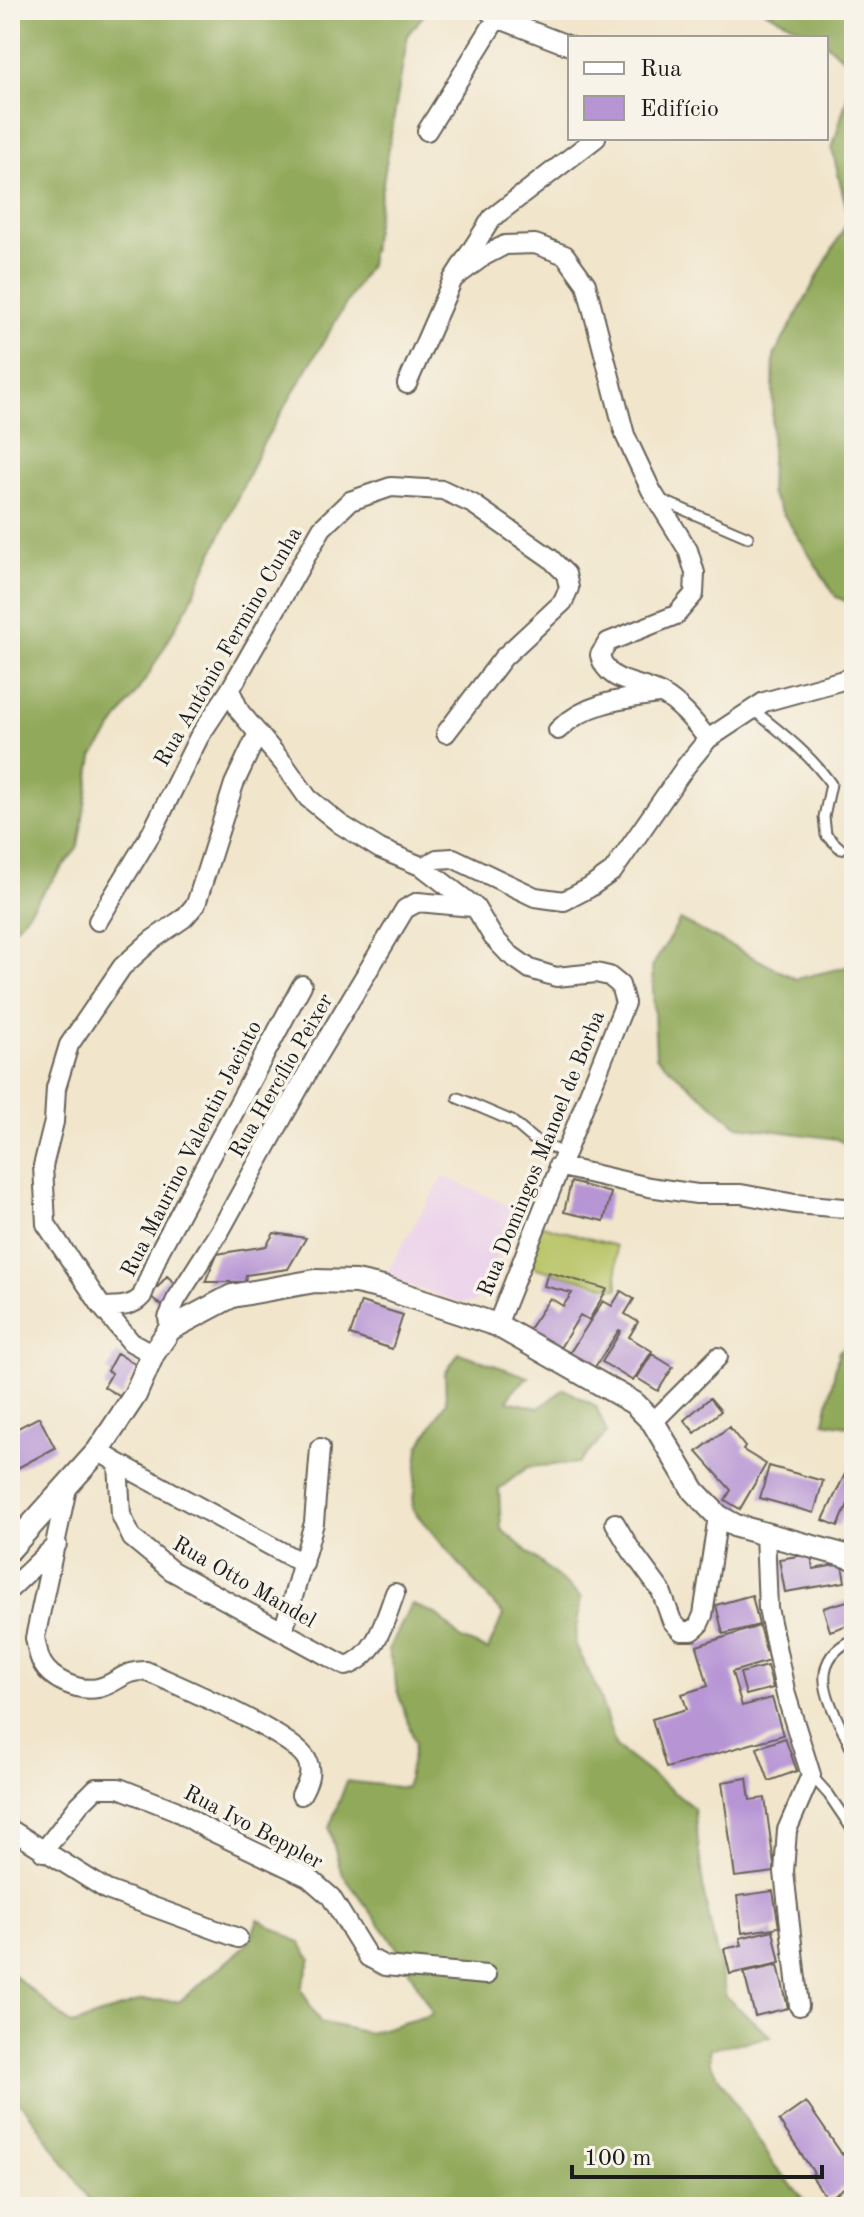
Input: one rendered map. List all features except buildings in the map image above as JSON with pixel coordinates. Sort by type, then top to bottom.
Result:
[{"type":"street","points":[[427,131],[492,14],[568,45]]},
{"type":"street","points":[[407,384],[453,279],[492,218],[593,140]]},
{"type":"street","points":[[453,279],[505,245],[535,244],[565,255],[586,284],[625,435],[656,498],[688,550],[695,573],[694,594],[676,615],[608,642],[600,655],[603,667],[615,677],[661,694],[689,714],[708,739]]},
{"type":"street","name":"Rua Antônio Fermino Cunha","points":[[98,921],[152,832],[199,737],[230,690],[322,528],[350,501],[391,487],[443,490],[473,504],[550,558],[566,574],[569,588],[563,602],[503,658],[446,733]]},
{"type":"street","points":[[423,867],[437,859],[453,858],[535,897],[564,901],[613,871],[708,739],[764,702],[854,677]]},
{"type":"street","name":"Rua Domingos Manoel de Borba","points":[[230,690],[240,712],[308,798],[340,824],[380,849],[423,867],[475,907],[493,937],[509,954],[530,969],[556,977],[596,973],[609,976],[620,985],[625,1003],[497,1325]]},
{"type":"street","points":[[558,730],[571,717],[606,702],[661,694]]},
{"type":"street","points":[[153,1354],[131,1342],[102,1307],[46,1224],[43,1166],[54,1122],[56,1088],[69,1045],[122,967],[152,940],[184,918],[196,904],[234,784],[258,733]]},
{"type":"street","name":"Rua Hercílio Peixer","points":[[170,1329],[168,1318],[176,1300],[221,1229],[315,1059],[405,909],[418,902],[475,907]]},
{"type":"street","name":"Rua Maurino Valentin Jacinto","points":[[102,1307],[127,1305],[137,1302],[142,1296],[159,1252],[302,985]]},
{"type":"street","points":[[561,1159],[649,1187],[697,1194],[741,1194],[795,1204],[845,1208]]},
{"type":"street","points":[[10,1549],[98,1451],[135,1395],[153,1354],[170,1329],[232,1296],[315,1281],[356,1282],[387,1289],[497,1325],[634,1403],[653,1422],[694,1491],[718,1516],[736,1526],[854,1558]]},
{"type":"street","points":[[653,1422],[718,1357]]},
{"type":"street","points":[[283,1632],[314,1523],[320,1448]]},
{"type":"street","points":[[98,1451],[304,1564]]},
{"type":"street","name":"Rua Otto Mandel","points":[[118,1463],[121,1515],[132,1538],[172,1571],[346,1666],[358,1663],[378,1638],[395,1593]]},
{"type":"street","points":[[67,1488],[35,1638],[41,1663],[52,1676],[70,1685],[98,1688],[132,1670],[146,1671],[227,1707],[298,1749],[308,1762],[310,1778],[301,1795]]},
{"type":"street","points":[[615,1523],[661,1591],[672,1621],[681,1631],[692,1631],[703,1615],[718,1516]]},
{"type":"street","points":[[765,1534],[768,1608],[786,1695],[811,1775],[787,1830],[784,1872],[799,2006]]},
{"type":"street","points":[[10,1589],[57,1544]]},
{"type":"street","name":"Rua Ivo Beppler","points":[[43,1852],[96,1788],[119,1788],[175,1810],[207,1829],[308,1877],[331,1897],[368,1957],[385,1966],[486,1975]]},
{"type":"street","points":[[10,1829],[107,1890],[238,1938]]},
{"type":"lane","points":[[656,498],[748,537]]},
{"type":"lane","points":[[752,709],[819,766],[831,784],[824,817],[826,835],[841,849]]},
{"type":"lane","points":[[458,1098],[512,1121],[561,1159]]},
{"type":"lane","points":[[850,1746],[824,1686],[825,1664],[842,1645],[854,1639]]},
{"type":"lane","points":[[811,1775],[854,1832]]},
{"type":"shaded area","points":[[443,1176],[519,1210],[475,1303],[461,1303],[384,1277]]},
{"type":"green space","points":[[10,10],[428,10],[408,34],[369,265],[261,447],[190,602],[149,674],[93,757],[78,847],[10,935]]},
{"type":"green space","points":[[763,10],[854,10],[854,67],[828,46],[828,36],[805,31]]},
{"type":"green space","points":[[854,73],[854,605],[836,597],[770,493],[774,356],[849,219],[832,149]]},
{"type":"green space","points":[[680,920],[796,979],[854,965],[854,1149],[837,1139],[738,1126],[656,1057],[652,967]]},
{"type":"green space","points":[[539,1224],[616,1246],[618,1289],[524,1265]]},
{"type":"green space","points":[[854,1341],[854,1427],[824,1422],[839,1351]]},
{"type":"green space","points":[[459,1353],[529,1377],[513,1390],[508,1401],[539,1408],[564,1389],[596,1406],[607,1433],[579,1463],[528,1467],[499,1489],[501,1529],[581,1597],[575,1643],[597,1689],[616,1747],[694,1808],[704,1894],[726,1997],[771,2037],[709,2049],[710,2063],[775,2166],[810,2207],[95,2207],[27,2110],[10,2093],[10,1972],[72,2025],[143,2000],[180,2001],[249,1943],[258,1919],[299,1942],[311,1959],[301,1989],[320,2022],[369,2033],[433,2014],[395,1945],[341,1872],[329,1828],[347,1781],[406,1788],[415,1743],[396,1687],[388,1650],[412,1604],[438,1615],[461,1639],[488,1650],[503,1615],[412,1509],[419,1447],[446,1402],[445,1373]]}]
